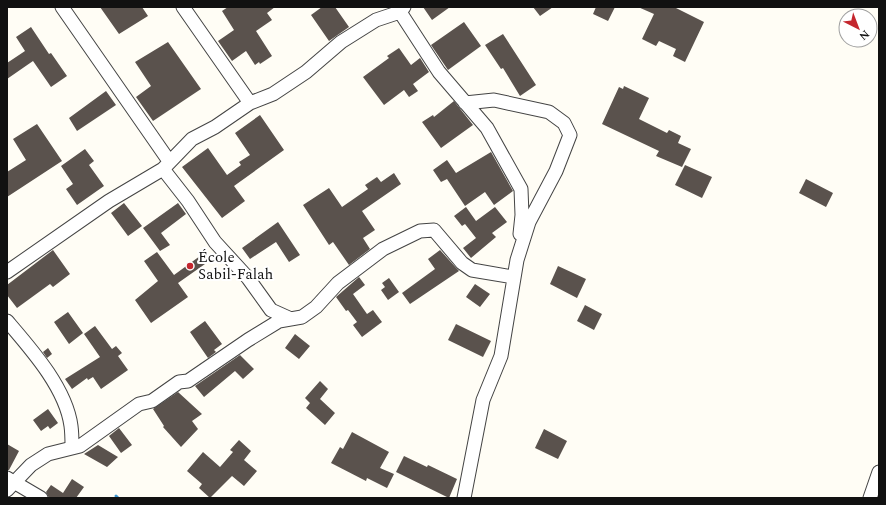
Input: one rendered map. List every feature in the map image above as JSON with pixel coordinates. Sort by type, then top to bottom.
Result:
[{"type":"street","points":[[62,7],[215,242],[248,278],[271,310],[291,319]]},
{"type":"street","points":[[183,7],[250,103]]},
{"type":"street","points":[[7,272],[109,201],[166,165],[192,139],[215,127],[250,103],[273,94],[306,72],[341,42],[376,20],[402,9],[439,72],[487,128],[521,189],[522,215],[517,260]]},
{"type":"street","points":[[464,498],[483,400],[500,356],[517,260],[529,222],[556,171],[570,135],[564,123],[549,112],[494,100],[465,103]]},
{"type":"street","points":[[41,498],[9,483],[48,454],[80,446],[139,404],[152,401],[179,382],[188,381],[248,340],[279,321],[302,317],[316,307],[338,283],[383,249],[420,231],[434,230],[462,263],[472,270],[513,277]]},
{"type":"street","points":[[7,321],[48,373],[64,403],[71,425],[72,447]]},
{"type":"street","points":[[870,498],[879,472]]},
{"type":"building","points":[[100,7],[142,7],[148,16],[119,34]]},
{"type":"building","points":[[228,7],[275,7],[267,13],[272,20],[256,31],[272,56],[260,64],[259,62],[255,65],[246,51],[232,61],[218,41],[234,30],[222,11]]},
{"type":"building","points":[[322,7],[335,7],[349,27],[329,41],[311,15]]},
{"type":"building","points":[[423,7],[450,7],[432,20]]},
{"type":"building","points":[[533,7],[553,7],[540,16]]},
{"type":"building","points":[[596,7],[615,7],[608,21],[593,14]]},
{"type":"building","points":[[638,7],[674,7],[704,22],[685,62],[673,56],[676,49],[659,41],[656,46],[642,39],[654,14]]},
{"type":"building","points":[[464,22],[481,46],[448,70],[431,45]]},
{"type":"building","points":[[31,27],[49,54],[51,53],[67,76],[51,87],[33,61],[7,79],[7,63],[25,51],[16,37]]},
{"type":"building","points":[[503,34],[536,85],[520,96],[503,68],[501,69],[485,45]]},
{"type":"building","points":[[168,42],[201,89],[153,121],[136,97],[151,86],[135,62]]},
{"type":"building","points":[[399,48],[411,65],[420,58],[429,72],[413,84],[418,91],[409,97],[404,90],[384,105],[363,77],[389,58],[387,56]]},
{"type":"building","points":[[624,86],[649,98],[639,119],[667,133],[669,130],[681,136],[678,143],[691,149],[682,167],[656,156],[659,151],[602,124],[619,87],[623,89]]},
{"type":"building","points":[[106,91],[116,105],[77,131],[69,118]]},
{"type":"building","points":[[454,101],[473,125],[441,148],[422,122],[433,115],[434,117]]},
{"type":"building","points":[[260,115],[284,150],[234,186],[245,201],[222,218],[182,167],[208,148],[227,175],[241,165],[239,162],[250,155],[235,133]]},
{"type":"building","points":[[37,124],[62,161],[7,197],[7,172],[26,160],[13,139]]},
{"type":"building","points":[[85,149],[94,161],[89,165],[104,186],[77,205],[66,189],[73,184],[61,166]]},
{"type":"building","points":[[491,152],[513,191],[494,205],[485,192],[465,206],[447,179],[441,182],[433,170],[447,160],[456,173]]},
{"type":"building","points":[[685,165],[712,177],[702,198],[675,185]]},
{"type":"building","points":[[394,173],[401,184],[362,211],[375,230],[363,238],[370,249],[349,265],[333,242],[329,245],[303,205],[329,188],[342,207],[368,189],[365,185],[377,177],[381,182]]},
{"type":"building","points":[[806,179],[833,193],[826,207],[799,193]]},
{"type":"building","points":[[124,203],[142,226],[128,236],[111,213]]},
{"type":"building","points":[[178,203],[186,214],[161,233],[170,245],[160,251],[143,228]]},
{"type":"building","points":[[466,207],[476,221],[495,207],[507,222],[492,233],[496,237],[471,258],[463,248],[476,238],[465,224],[462,226],[454,216]]},
{"type":"building","points":[[278,222],[300,255],[289,262],[276,242],[250,259],[242,248]]},
{"type":"building","points":[[53,250],[70,274],[53,287],[50,284],[17,308],[7,295],[7,285]]},
{"type":"building","points":[[440,250],[459,271],[410,304],[402,293],[435,269],[428,259]]},
{"type":"building","points":[[157,252],[174,275],[200,256],[205,264],[178,283],[188,297],[151,323],[135,300],[158,281],[144,261]]},
{"type":"building","points":[[558,266],[586,279],[577,298],[550,284]]},
{"type":"building","points":[[359,277],[365,285],[353,294],[367,314],[373,310],[382,322],[362,337],[353,325],[357,322],[348,310],[346,311],[336,297]]},
{"type":"building","points":[[389,278],[399,292],[388,300],[381,290],[385,287],[382,283]]},
{"type":"building","points":[[475,284],[490,294],[480,307],[466,297]]},
{"type":"building","points":[[585,305],[602,314],[594,330],[577,321]]},
{"type":"building","points":[[68,312],[83,333],[69,344],[54,322]]},
{"type":"building","points":[[205,321],[222,344],[214,350],[216,352],[208,358],[190,332]]},
{"type":"building","points":[[456,324],[491,341],[483,357],[448,340]]},
{"type":"building","points":[[95,326],[112,349],[116,346],[122,353],[118,356],[128,370],[101,389],[93,377],[88,380],[87,378],[72,389],[65,379],[100,357],[84,334]]},
{"type":"building","points":[[295,334],[310,346],[299,359],[285,348]]},
{"type":"building","points":[[48,348],[52,354],[47,358],[43,352]]},
{"type":"building","points":[[240,355],[254,369],[243,379],[235,371],[204,397],[195,386]]},
{"type":"building","points":[[320,381],[328,389],[320,399],[335,413],[325,425],[306,408],[310,403],[305,398]]},
{"type":"building","points":[[178,392],[202,414],[192,421],[198,429],[181,447],[163,427],[164,426],[153,409]]},
{"type":"building","points":[[48,409],[58,423],[50,429],[48,426],[41,431],[33,420]]},
{"type":"building","points":[[119,428],[132,445],[121,453],[109,436]]},
{"type":"building","points":[[544,429],[567,441],[558,459],[535,448]]},
{"type":"building","points":[[352,432],[389,452],[380,468],[394,474],[387,488],[367,478],[366,481],[331,463],[340,447],[343,449]]},
{"type":"building","points":[[239,440],[251,451],[244,460],[257,471],[244,486],[232,476],[210,498],[199,488],[202,484],[187,471],[203,452],[220,467],[233,452],[230,450]]},
{"type":"building","points":[[7,444],[19,451],[9,470],[7,470]]},
{"type":"building","points":[[98,445],[118,457],[107,467],[84,454]]},
{"type":"building","points":[[404,456],[427,467],[428,465],[457,479],[449,498],[396,472]]},
{"type":"building","points":[[72,479],[84,487],[76,498],[49,498],[46,492],[51,485],[63,493]]},
{"type":"place","name":"École Sabil-Falah","points":[[190,266]]}]
